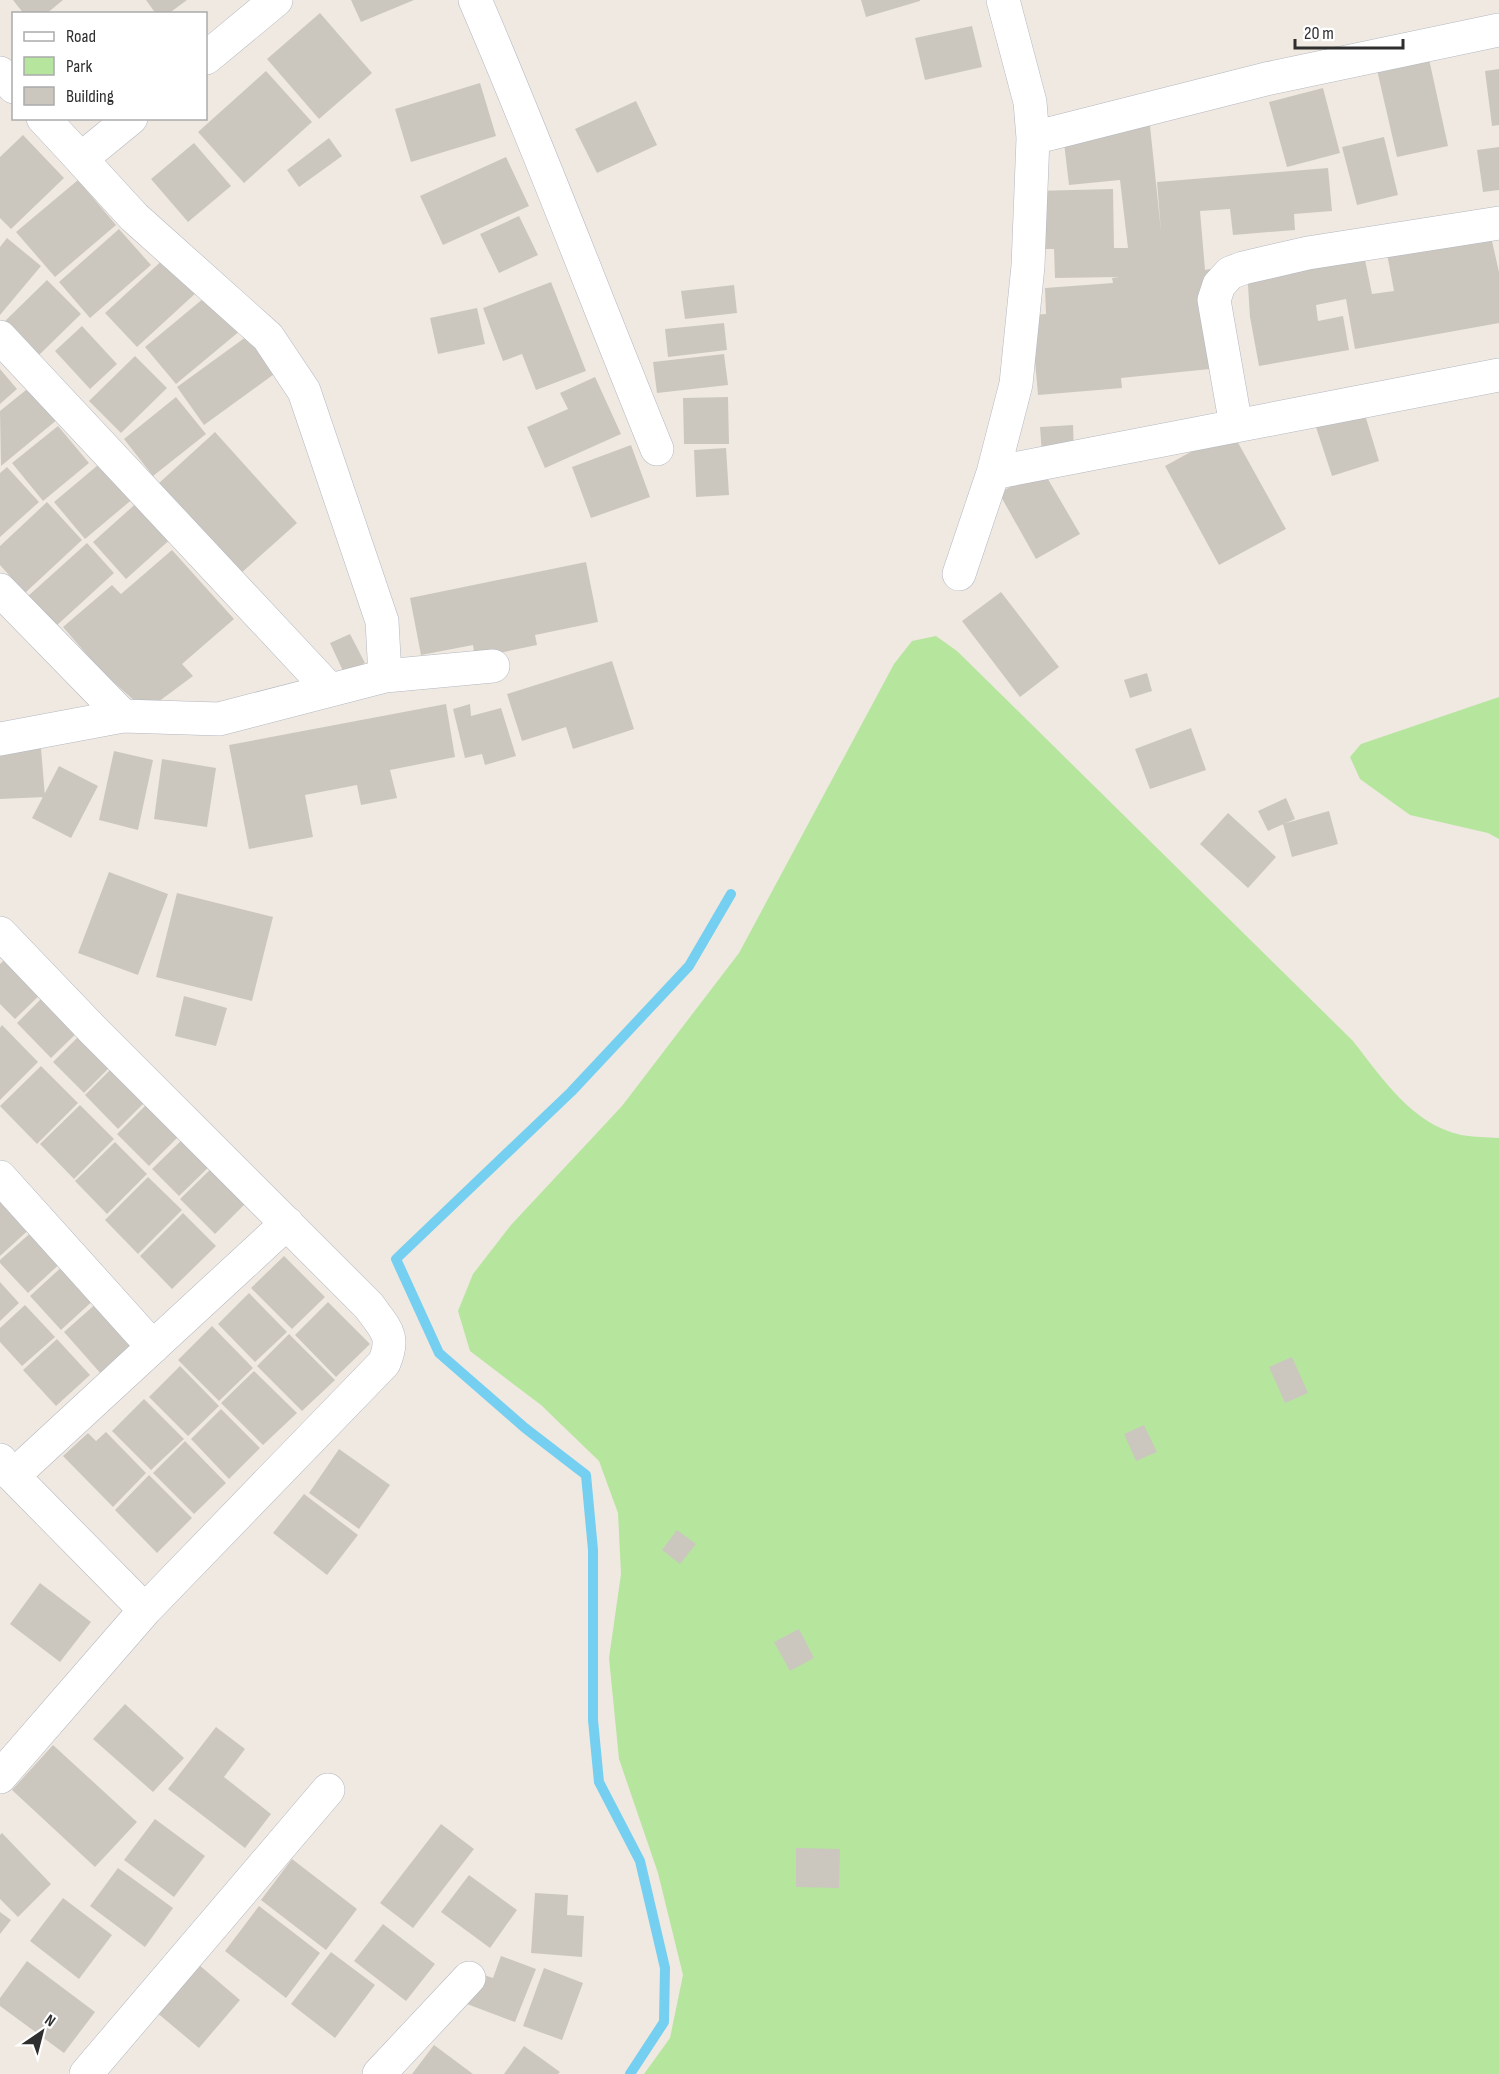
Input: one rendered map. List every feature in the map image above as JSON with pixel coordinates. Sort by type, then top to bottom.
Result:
[{"type":"street","points":[[207,57],[276,0]]},
{"type":"street","points":[[475,0],[525,117],[657,449]]},
{"type":"street","points":[[959,574],[993,473],[1016,384],[1028,266],[1034,138],[1030,102],[1003,0]]},
{"type":"street","points":[[1034,138],[1266,79],[1499,30]]},
{"type":"street","points":[[0,73],[12,85]]},
{"type":"street","points":[[45,120],[134,217],[268,337],[304,391],[382,621],[386,676]]},
{"type":"street","points":[[81,159],[129,120]]},
{"type":"street","points":[[1236,426],[1214,300],[1219,285],[1230,273],[1308,253],[1499,223]]},
{"type":"street","points":[[0,338],[330,690]]},
{"type":"street","points":[[993,473],[1499,375]]},
{"type":"street","points":[[0,590],[123,716]]},
{"type":"street","points":[[0,739],[123,716],[219,719],[386,676],[493,666]]},
{"type":"street","points":[[0,933],[94,1031],[369,1306],[389,1335],[390,1349],[384,1364],[145,1610],[0,1778]]},
{"type":"street","points":[[0,1178],[153,1347]]},
{"type":"street","points":[[145,1610],[7,1468],[153,1347],[287,1223]]},
{"type":"street","points":[[86,2074],[328,1790]]},
{"type":"street","points":[[379,2074],[469,1978]]},
{"type":"green space","points":[[936,636],[957,651],[1353,1041],[1387,1084],[1413,1110],[1443,1129],[1461,1135],[1499,1138],[1499,2074],[644,2074],[670,2038],[683,1975],[658,1873],[619,1759],[609,1658],[621,1574],[618,1513],[599,1461],[541,1405],[470,1351],[458,1311],[473,1274],[511,1225],[622,1106],[739,953],[894,664],[912,641]]},
{"type":"green space","points":[[1499,697],[1499,839],[1488,833],[1410,815],[1360,779],[1350,757],[1361,744]]},
{"type":"building","points":[[13,0],[63,0],[48,12],[22,12]]},
{"type":"building","points":[[146,0],[187,0],[171,12],[155,12]]},
{"type":"building","points":[[351,0],[414,0],[361,22]]},
{"type":"building","points":[[861,0],[920,0],[920,1],[866,17]]},
{"type":"building","points":[[320,13],[372,73],[319,119],[267,59]]},
{"type":"building","points":[[972,26],[982,67],[925,80],[915,38]]},
{"type":"building","points":[[1429,59],[1448,146],[1397,157],[1377,70]]},
{"type":"building","points":[[1499,69],[1499,125],[1492,126],[1485,71]]},
{"type":"building","points":[[266,71],[312,122],[244,183],[198,132]]},
{"type":"building","points":[[480,83],[496,136],[411,162],[395,109]]},
{"type":"building","points":[[1323,88],[1340,153],[1287,167],[1269,102]]},
{"type":"building","points":[[636,101],[657,145],[597,173],[575,129]]},
{"type":"building","points":[[1150,126],[1161,231],[1157,182],[1328,168],[1332,211],[1294,214],[1295,230],[1233,235],[1230,209],[1200,211],[1205,270],[1210,269],[1220,368],[1121,378],[1122,388],[1038,395],[1031,315],[1046,314],[1045,288],[1113,283],[1112,278],[1119,277],[1055,278],[1054,249],[1034,249],[1033,191],[1113,189],[1114,248],[1128,248],[1120,180],[1069,185],[1063,134]]},
{"type":"building","points":[[23,135],[64,178],[11,229],[0,218],[0,157]]},
{"type":"building","points":[[1384,137],[1398,195],[1357,205],[1342,147]]},
{"type":"building","points":[[329,138],[342,156],[299,187],[287,170]]},
{"type":"building","points":[[194,143],[231,186],[188,222],[151,179]]},
{"type":"building","points":[[1499,147],[1499,190],[1483,192],[1477,150]]},
{"type":"building","points":[[506,157],[529,206],[443,245],[420,196]]},
{"type":"building","points":[[78,180],[116,225],[55,277],[16,232]]},
{"type":"building","points":[[519,216],[538,255],[499,273],[480,234]]},
{"type":"building","points":[[1489,228],[1499,272],[1499,323],[1355,349],[1346,299],[1316,305],[1318,321],[1343,316],[1349,350],[1259,366],[1250,317],[1247,270],[1362,245],[1372,294],[1394,291],[1385,243]]},
{"type":"building","points":[[119,229],[151,265],[90,318],[59,282]]},
{"type":"building","points":[[7,238],[41,266],[0,315],[0,247]]},
{"type":"building","points":[[167,256],[198,291],[137,347],[105,313]]},
{"type":"building","points":[[47,280],[81,314],[39,355],[5,321]]},
{"type":"building","points":[[551,282],[586,371],[536,390],[522,354],[503,361],[483,308]]},
{"type":"building","points":[[734,285],[737,313],[685,319],[681,291]]},
{"type":"building","points":[[210,293],[241,330],[176,384],[145,347]]},
{"type":"building","points":[[477,308],[485,344],[438,354],[430,318]]},
{"type":"building","points":[[724,323],[727,350],[668,357],[665,329]]},
{"type":"building","points":[[82,326],[117,364],[90,389],[55,351]]},
{"type":"building","points":[[250,334],[277,372],[204,425],[177,387]]},
{"type":"building","points":[[724,354],[728,385],[657,393],[653,362]]},
{"type":"building","points":[[135,356],[167,388],[121,433],[89,401]]},
{"type":"building","points":[[0,369],[17,389],[0,404]]},
{"type":"building","points":[[595,377],[621,434],[545,468],[527,427],[568,409],[560,393]]},
{"type":"building","points":[[31,386],[58,419],[1,466],[0,411]]},
{"type":"building","points":[[176,397],[206,434],[153,476],[124,439]]},
{"type":"building","points":[[728,397],[729,444],[684,444],[683,398]]},
{"type":"building","points":[[1362,405],[1379,461],[1332,476],[1314,421]]},
{"type":"building","points":[[1073,425],[1074,453],[1042,454],[1040,427]]},
{"type":"building","points":[[58,426],[89,463],[43,501],[12,463]]},
{"type":"building","points":[[1231,430],[1286,529],[1219,565],[1165,466]]},
{"type":"building","points":[[215,432],[297,523],[239,575],[158,484]]},
{"type":"building","points":[[631,445],[650,497],[591,518],[572,467]]},
{"type":"building","points":[[726,448],[729,495],[696,497],[694,450]]},
{"type":"building","points":[[104,460],[135,497],[85,539],[54,502]]},
{"type":"building","points":[[7,467],[39,502],[0,537],[0,473]]},
{"type":"building","points":[[1042,469],[1080,534],[1036,559],[999,493]]},
{"type":"building","points":[[141,499],[174,536],[126,579],[93,542]]},
{"type":"building","points":[[47,502],[82,540],[25,593],[0,565],[0,546]]},
{"type":"building","points":[[87,543],[114,573],[55,627],[27,597]]},
{"type":"building","points":[[172,550],[234,619],[182,664],[193,676],[146,711],[101,671],[63,627],[112,585],[121,594]]},
{"type":"building","points":[[586,562],[598,622],[535,635],[537,645],[475,658],[473,645],[421,655],[410,598]]},
{"type":"building","points":[[1001,592],[1059,667],[1020,697],[962,621]]},
{"type":"building","points":[[350,634],[365,663],[344,673],[330,643]]},
{"type":"building","points":[[612,661],[634,729],[573,749],[566,727],[522,741],[507,694]]},
{"type":"building","points":[[1147,673],[1152,691],[1130,698],[1124,680]]},
{"type":"building","points":[[446,704],[455,757],[390,770],[397,798],[361,805],[357,785],[305,795],[313,837],[249,849],[229,745]]},
{"type":"building","points":[[470,704],[471,716],[501,708],[516,756],[485,765],[482,754],[465,758],[453,709]]},
{"type":"building","points":[[1191,728],[1206,770],[1150,789],[1135,749]]},
{"type":"building","points":[[41,748],[45,797],[0,799],[0,750]]},
{"type":"building","points":[[114,751],[153,760],[138,830],[99,820]]},
{"type":"building","points":[[162,759],[216,768],[207,827],[154,819]]},
{"type":"building","points":[[59,766],[98,786],[71,838],[32,818]]},
{"type":"building","points":[[1286,798],[1295,819],[1268,831],[1258,811]]},
{"type":"building","points":[[1329,811],[1338,844],[1292,857],[1283,824]]},
{"type":"building","points":[[1228,813],[1276,857],[1248,888],[1200,844]]},
{"type":"building","points":[[109,872],[168,894],[138,975],[78,953]]},
{"type":"building","points":[[177,893],[273,917],[252,1001],[156,977]]},
{"type":"building","points":[[13,952],[48,987],[15,1019],[0,1004],[0,964]]},
{"type":"building","points":[[50,990],[85,1025],[51,1058],[17,1023]]},
{"type":"building","points":[[184,996],[227,1008],[216,1046],[175,1036]]},
{"type":"building","points":[[2,1025],[38,1062],[0,1100],[0,1028]]},
{"type":"building","points":[[86,1029],[117,1060],[84,1093],[53,1062]]},
{"type":"building","points":[[118,1062],[151,1096],[118,1129],[85,1095]]},
{"type":"building","points":[[41,1066],[78,1103],[37,1144],[0,1106]]},
{"type":"building","points":[[153,1098],[185,1130],[149,1166],[117,1134]]},
{"type":"building","points":[[80,1105],[114,1139],[74,1179],[40,1144]]},
{"type":"building","points":[[188,1134],[215,1161],[179,1196],[152,1169]]},
{"type":"building","points":[[115,1142],[147,1174],[107,1214],[75,1181]]},
{"type":"building","points":[[218,1162],[252,1197],[215,1234],[180,1199]]},
{"type":"building","points":[[148,1177],[182,1210],[138,1254],[105,1220]]},
{"type":"building","points":[[0,1189],[34,1225],[0,1256]]},
{"type":"building","points":[[183,1213],[216,1246],[172,1289],[140,1256]]},
{"type":"building","points":[[35,1229],[64,1260],[28,1293],[0,1263],[0,1260]]},
{"type":"building","points":[[284,1256],[325,1297],[292,1329],[251,1288]]},
{"type":"building","points":[[66,1263],[97,1297],[61,1330],[30,1296]]},
{"type":"building","points":[[0,1282],[19,1303],[0,1321]]},
{"type":"building","points":[[249,1293],[287,1332],[255,1362],[218,1324]]},
{"type":"building","points":[[99,1301],[138,1342],[102,1375],[64,1332]]},
{"type":"building","points":[[328,1302],[370,1344],[336,1377],[295,1335]]},
{"type":"building","points":[[25,1305],[55,1337],[22,1366],[0,1342],[0,1328]]},
{"type":"building","points":[[212,1326],[253,1368],[219,1401],[178,1360]]},
{"type":"building","points":[[289,1334],[335,1380],[302,1411],[257,1366]]},
{"type":"building","points":[[57,1339],[90,1375],[56,1406],[23,1370]]},
{"type":"building","points":[[1292,1357],[1308,1393],[1285,1403],[1269,1367]]},
{"type":"building","points":[[180,1366],[219,1406],[188,1436],[149,1397]]},
{"type":"building","points":[[254,1371],[297,1413],[263,1445],[221,1403]]},
{"type":"building","points":[[144,1399],[184,1439],[151,1470],[112,1431]]},
{"type":"building","points":[[221,1409],[260,1448],[229,1479],[191,1439]]},
{"type":"building","points":[[1144,1425],[1157,1452],[1136,1461],[1124,1434]]},
{"type":"building","points":[[106,1432],[146,1473],[113,1507],[63,1456],[88,1433],[96,1441]]},
{"type":"building","points":[[185,1441],[226,1483],[194,1514],[153,1473]]},
{"type":"building","points":[[339,1449],[390,1485],[359,1529],[309,1493]]},
{"type":"building","points":[[149,1475],[192,1518],[157,1553],[115,1510]]},
{"type":"building","points":[[304,1494],[358,1535],[327,1575],[273,1533]]},
{"type":"building","points":[[677,1530],[696,1544],[680,1564],[662,1550]]},
{"type":"building","points":[[40,1583],[91,1622],[60,1662],[10,1624]]},
{"type":"building","points":[[799,1629],[814,1658],[790,1671],[774,1642]]},
{"type":"building","points":[[125,1704],[184,1758],[153,1792],[93,1739]]},
{"type":"building","points":[[216,1727],[245,1749],[224,1777],[271,1814],[245,1848],[168,1789]]},
{"type":"building","points":[[53,1745],[137,1822],[95,1867],[12,1790]]},
{"type":"building","points":[[155,1819],[205,1856],[174,1897],[124,1860]]},
{"type":"building","points":[[441,1824],[474,1849],[413,1928],[380,1903]]},
{"type":"building","points":[[2,1833],[51,1884],[18,1917],[0,1899],[0,1835]]},
{"type":"building","points":[[796,1848],[840,1849],[839,1888],[796,1887]]},
{"type":"building","points":[[292,1859],[357,1909],[326,1950],[261,1900]]},
{"type":"building","points":[[118,1868],[173,1908],[145,1947],[90,1906]]},
{"type":"building","points":[[469,1875],[517,1910],[490,1948],[441,1912]]},
{"type":"building","points":[[535,1893],[568,1895],[567,1915],[584,1916],[582,1957],[531,1953]]},
{"type":"building","points":[[63,1898],[112,1935],[79,1979],[30,1941]]},
{"type":"building","points":[[259,1906],[320,1953],[286,1998],[225,1951]]},
{"type":"building","points":[[0,1912],[11,1920],[0,1934]]},
{"type":"building","points":[[383,1924],[435,1964],[406,2001],[354,1961]]},
{"type":"building","points":[[331,1952],[375,1985],[335,2038],[291,2004]]},
{"type":"building","points":[[501,1956],[536,1969],[515,2022],[467,2004],[478,1973],[493,1978]]},
{"type":"building","points":[[191,1958],[240,2000],[199,2048],[149,2006]]},
{"type":"building","points":[[27,1961],[95,2012],[64,2053],[0,2006],[0,1998]]},
{"type":"building","points":[[544,1968],[583,1983],[562,2040],[523,2026]]},
{"type":"building","points":[[434,2045],[473,2074],[412,2074]]},
{"type":"building","points":[[524,2046],[560,2072],[558,2074],[504,2074]]},
{"type":"waterway","points":[[630,2074],[664,2022],[665,1968],[640,1861],[599,1782],[593,1720],[593,1550],[586,1475],[525,1428],[439,1353],[396,1259],[571,1092],[689,966],[731,894]]}]
